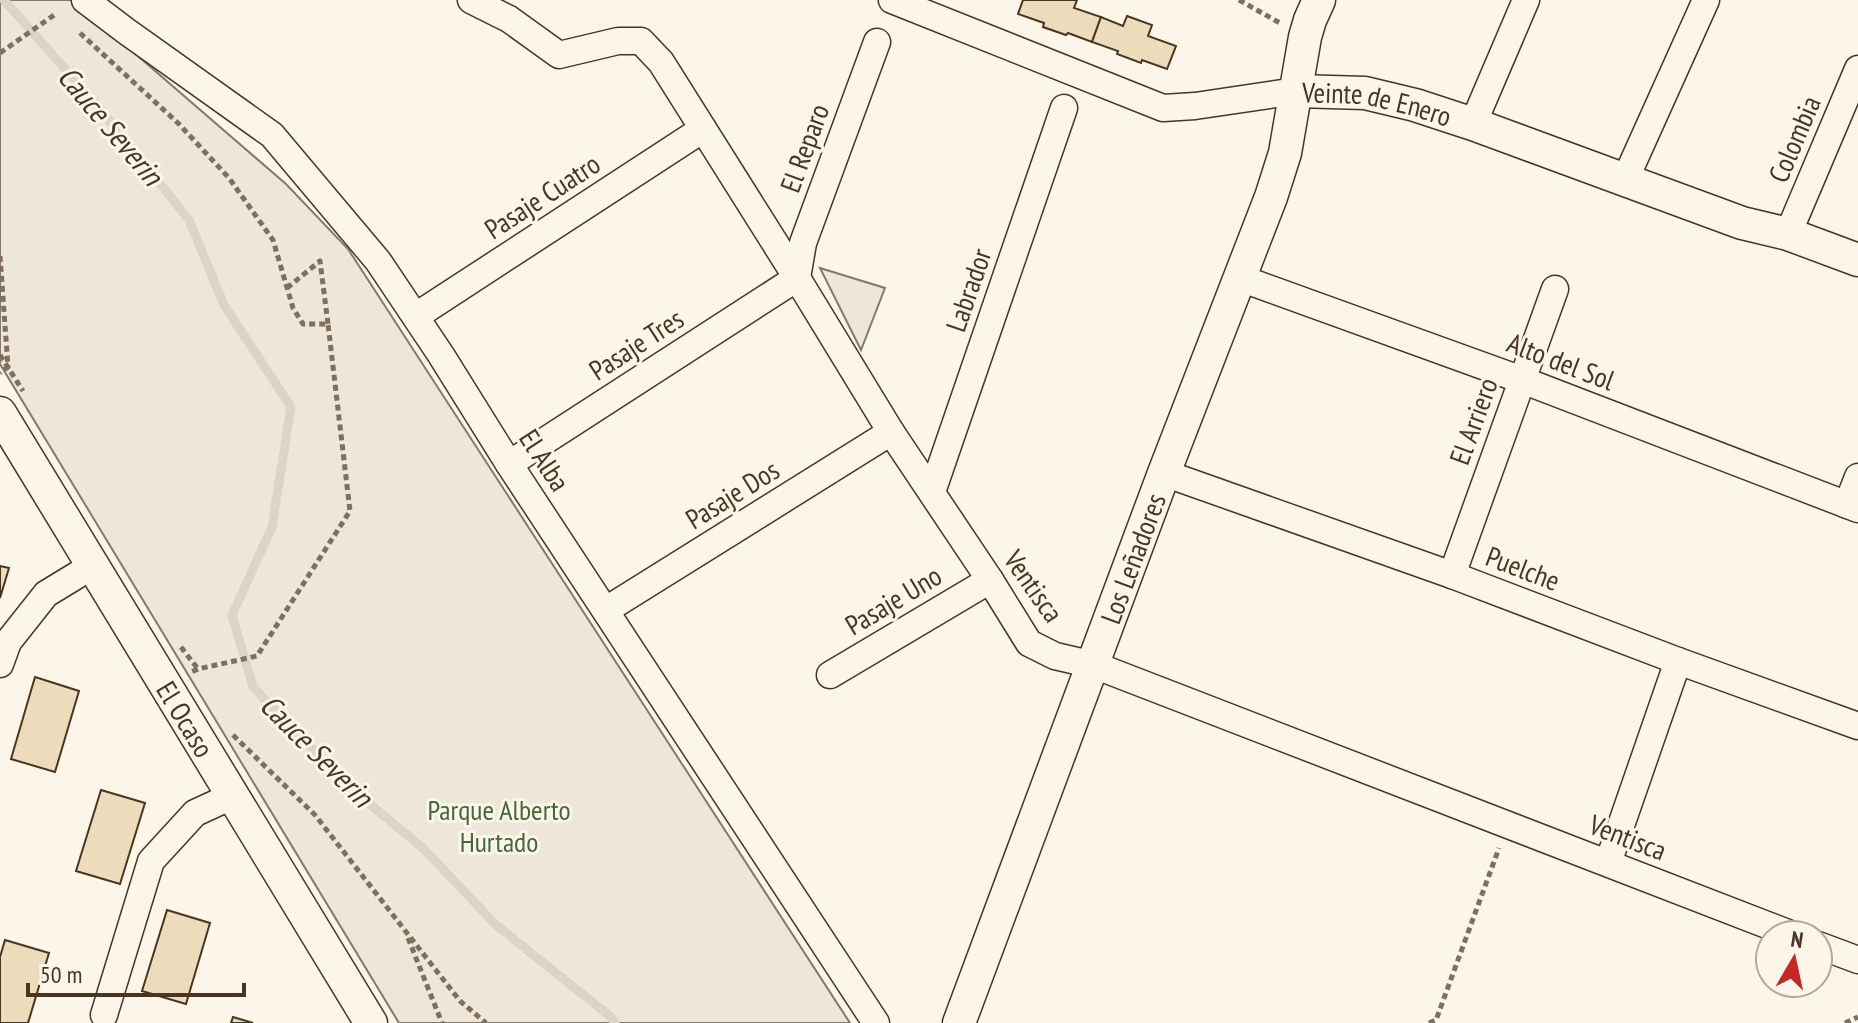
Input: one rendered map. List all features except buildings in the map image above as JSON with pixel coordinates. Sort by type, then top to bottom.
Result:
[{"type":"street","name":"Ventisca","points":[[471,0],[509,19],[559,55],[618,41],[641,41],[661,62],[891,432],[1029,643],[1055,656],[1094,665],[1754,920]]},
{"type":"street","name":"Veinte de Enero","points":[[892,0],[1163,108],[1296,91],[1365,93],[1415,105],[1742,223],[1788,234],[1858,260]]},
{"type":"street","name":"Los Leñadores","points":[[959,1023],[1164,473],[1271,197],[1285,153],[1305,37],[1319,0]]},
{"type":"street","points":[[1473,124],[1526,0]]},
{"type":"street","points":[[1625,180],[1706,0]]},
{"type":"street","name":"El Alba","points":[[76,3],[272,135],[378,261],[876,1023]]},
{"type":"street","name":"El Reparo","points":[[797,278],[803,243],[877,42]]},
{"type":"street","name":"Colombia","points":[[1788,234],[1858,69]]},
{"type":"street","name":"Labrador","points":[[932,492],[1064,108]]},
{"type":"street","name":"Pasaje Cuatro","points":[[416,316],[703,129]]},
{"type":"street","name":"Pasaje Tres","points":[[509,464],[797,278]]},
{"type":"street","name":"Alto del Sol","points":[[1240,278],[1522,380],[1853,507]]},
{"type":"street","name":"El Arriero","points":[[1452,575],[1555,289]]},
{"type":"street","name":"El Ocaso","points":[[0,413],[368,1022]]},
{"type":"street","name":"Pasaje Dos","points":[[606,610],[891,432]]},
{"type":"street","name":"Puelche","points":[[1164,473],[1452,575],[1858,726]]},
{"type":"street","points":[[1853,507],[1858,477]]},
{"type":"street","points":[[0,664],[8,642],[46,594],[92,566]]},
{"type":"street","name":"Pasaje Uno","points":[[830,675],[990,580]]},
{"type":"street","points":[[1608,863],[1678,661]]},
{"type":"street","points":[[104,1015],[151,861],[195,813],[232,796]]},
{"type":"street","points":[[1834,951],[1858,960]]},
{"type":"path","points":[[1239,0],[1305,37]]},
{"type":"path","points":[[0,53],[76,3]]},
{"type":"path","points":[[57,13],[68,23]]},
{"type":"path","points":[[79,33],[178,123],[229,178],[273,240],[293,308],[303,324],[328,324]]},
{"type":"path","points":[[0,256],[8,367],[0,373]]},
{"type":"path","points":[[198,684],[191,672],[257,656],[350,511],[320,261],[287,288]]},
{"type":"path","points":[[227,729],[315,815],[460,1001],[486,1023]]},
{"type":"path","points":[[1429,1023],[1436,1020],[1507,825]]},
{"type":"path","points":[[405,930],[442,1023]]},
{"type":"path","points":[[1845,1023],[1858,1017]]},
{"type":"green space","name":"Parque Alberto Hurtado","points":[[0,0],[73,0],[286,184],[348,249],[850,1023],[399,1023],[0,364]]},
{"type":"green space","points":[[820,268],[885,288],[861,350]]},
{"type":"waterway","name":"Cauce Severin","points":[[4,0],[97,105],[189,220],[224,305],[291,407],[272,527],[232,615],[253,687],[349,787],[423,848],[495,924],[615,1023]]}]
